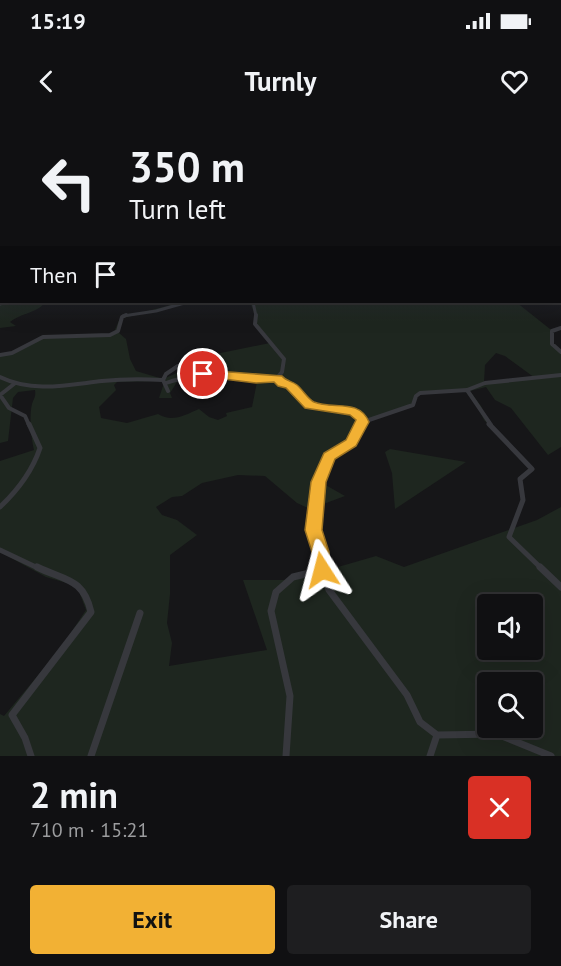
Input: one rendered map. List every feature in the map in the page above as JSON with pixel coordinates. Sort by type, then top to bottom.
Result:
[{"type":"street","points":[[0,355],[12,353],[43,337],[110,335],[118,331],[122,317],[125,315],[184,303]]},
{"type":"street","points":[[0,376],[14,384],[31,387],[104,381],[165,382],[178,377],[203,374],[256,379],[277,378],[282,372],[284,359],[275,350],[268,334],[255,324],[253,303]]},
{"type":"street","points":[[561,328],[552,331],[552,344],[561,351]]},
{"type":"street","points":[[168,391],[165,374],[178,366]]},
{"type":"street","points":[[551,756],[497,734],[437,735],[420,722],[407,695],[329,590],[322,570],[321,552],[313,530],[319,482],[329,456],[351,443],[363,422],[413,405],[416,396],[420,393],[467,390],[485,383],[561,375]]},
{"type":"street","points":[[277,378],[282,383],[291,385],[309,405],[354,411],[363,422]]},
{"type":"street","points":[[0,507],[20,488],[22,479],[34,466],[40,448],[25,416],[9,408],[0,395],[14,384]]},
{"type":"street","points":[[467,390],[486,420],[532,469],[520,479],[523,500],[509,537],[561,587]]},
{"type":"street","points":[[0,550],[78,584],[87,595],[91,612],[12,715],[26,738],[31,756]]},
{"type":"street","points":[[286,756],[290,696],[271,611],[276,592],[293,577],[322,570]]},
{"type":"street","points":[[92,756],[140,613]]},
{"type":"street","points":[[430,756],[437,735]]},
{"type":"shaded area","points":[[0,303],[44,303],[10,322],[16,326],[0,328]]},
{"type":"shaded area","points":[[187,303],[123,318],[119,333],[126,339],[130,359],[136,371],[163,379],[186,369],[201,357],[270,343],[254,324],[255,315],[250,303],[517,303],[550,329],[555,330],[553,331],[553,344],[561,351],[561,447],[548,455],[511,408],[495,400],[486,387],[470,391],[481,406],[491,427],[465,391],[421,394],[417,396],[414,405],[364,422],[352,444],[330,457],[322,483],[345,496],[310,509],[297,503],[265,476],[238,475],[202,483],[182,496],[172,497],[156,507],[162,515],[177,520],[197,535],[170,555],[167,623],[172,643],[169,666],[267,650],[243,580],[293,580],[376,556],[404,567],[537,520],[561,507],[561,756],[0,756],[0,714],[4,716],[60,649],[86,610],[77,586],[46,577],[0,552],[0,461],[34,450],[31,415],[35,390],[18,392],[13,398],[8,441],[0,443],[0,354],[11,353],[41,336],[108,335],[114,332],[120,318]],"holes":[[[496,353],[505,356],[535,378],[484,382],[485,365]],[[224,376],[257,382],[252,407],[226,413],[227,416],[218,420],[209,417],[199,409],[173,418],[158,414],[127,423],[101,418],[99,407],[116,390],[114,385],[117,382],[160,381],[164,383],[159,398],[172,398],[170,393],[179,379]]]},
{"type":"shaded area","points":[[390,449],[466,462],[395,509],[392,473],[385,452]]},
{"type":"route","points":[[203,374],[269,380],[277,378],[282,383],[291,385],[309,405],[354,411],[362,419],[363,422],[351,443],[329,456],[319,482],[313,530],[321,552],[322,570]]}]
